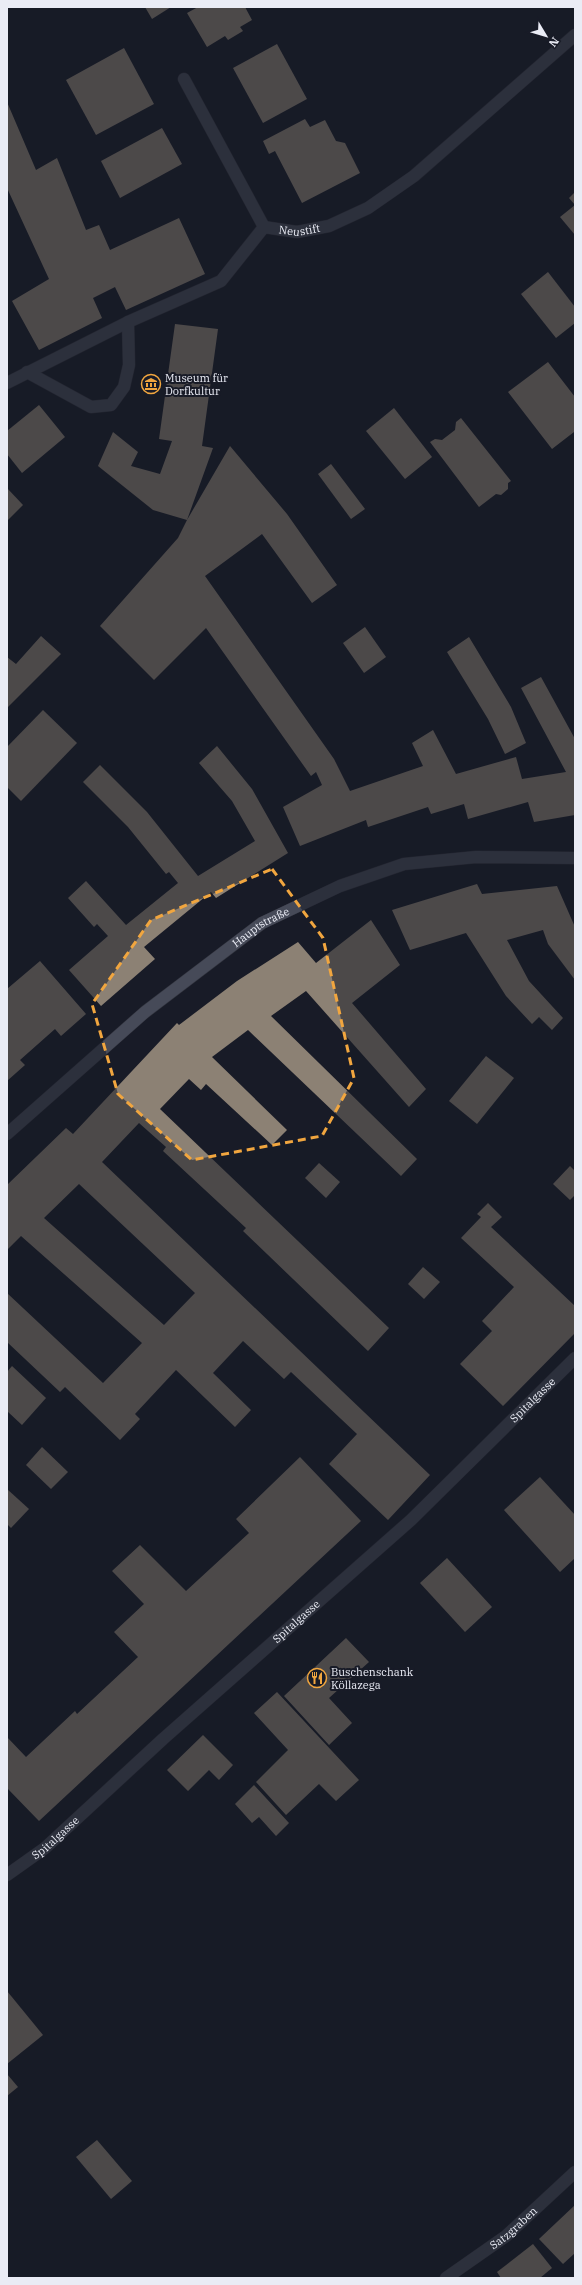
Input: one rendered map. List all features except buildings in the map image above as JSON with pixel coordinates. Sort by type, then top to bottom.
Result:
[{"type":"street","name":"Neustift","points":[[7,383],[128,322],[221,281],[264,227],[297,232],[329,226],[368,208],[414,176],[575,36]]},
{"type":"street","points":[[184,79],[264,227]]},
{"type":"street","points":[[27,372],[91,407],[111,405],[124,387],[129,365],[128,322]]},
{"type":"street","name":"Hauptstraße","points":[[7,1134],[145,1012],[262,923],[340,886],[404,864],[476,857],[575,858]]},
{"type":"street","name":"Spitalgasse","points":[[7,1875],[45,1848],[163,1739],[411,1520],[575,1358]]},
{"type":"street","name":"Satzgraben","points":[[446,2278],[506,2236],[575,2172]]},
{"type":"highlighted area","points":[[272,869],[323,938],[354,1078],[322,1136],[192,1160],[118,1094],[92,1004],[151,920]]},
{"type":"place","name":"Museum für Dorfkultur","points":[[151,384]]},
{"type":"place","name":"Buschenschank Köllazega","points":[[317,1678]]}]
